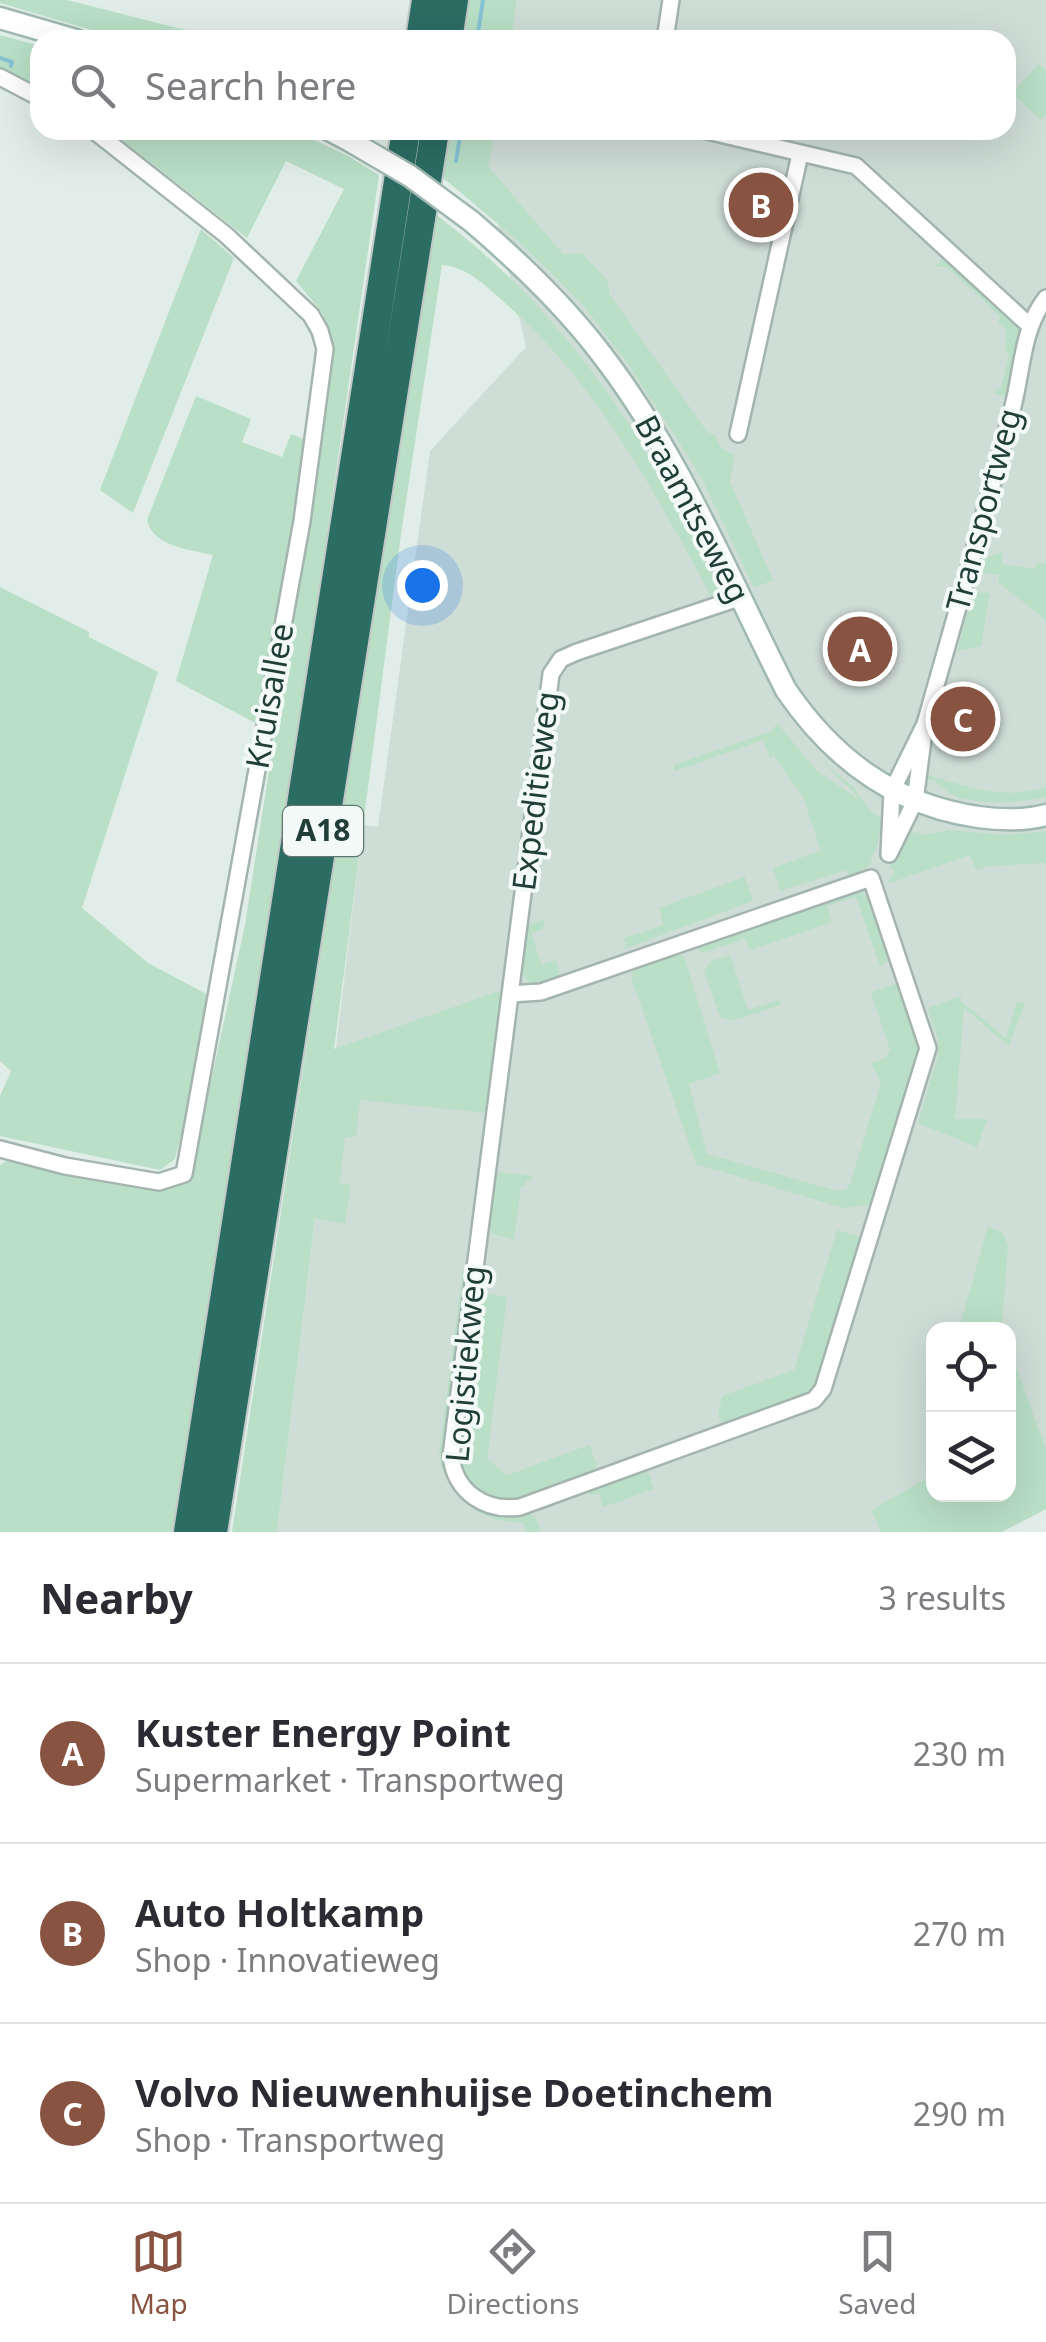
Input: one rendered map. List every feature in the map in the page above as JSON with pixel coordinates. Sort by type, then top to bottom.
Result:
[{"type":"highway","points":[[406,30],[410,0]]},
{"type":"highway","points":[[422,30],[426,0]]},
{"type":"highway","points":[[450,30],[454,0]]},
{"type":"highway","name":"A18","points":[[394,210],[397,140]]},
{"type":"highway","name":"A18","points":[[188,1532],[404,140]]},
{"type":"highway","name":"A18","points":[[213,1532],[433,140]]},
{"type":"street","points":[[667,30],[672,0]]},
{"type":"street","points":[[0,18],[41,30]]},
{"type":"street","points":[[0,76],[30,92]]},
{"type":"street","name":"Kruisallee","points":[[0,1150],[64,1166],[159,1182],[184,1174],[302,521],[325,349],[320,330],[310,315],[283,289],[226,235],[106,140]]},
{"type":"street","name":"Braamtseweg","points":[[348,140],[410,176],[472,222],[554,298],[611,367],[675,469],[786,690],[844,759],[892,791],[943,812],[989,818],[1030,819],[1046,815]]},
{"type":"street","points":[[743,140],[856,166],[1030,326]]},
{"type":"street","points":[[738,434],[800,154]]},
{"type":"street","name":"Transportweg","points":[[915,802],[925,724],[1013,410],[1030,326],[1046,298]]},
{"type":"street","name":"Expeditieweg","points":[[510,994],[554,666],[577,652],[739,598]]},
{"type":"street","name":"Transportweg","points":[[892,791],[925,724]]},
{"type":"street","points":[[889,854],[892,791]]},
{"type":"street","points":[[510,994],[541,992],[871,878],[882,868],[915,802]]},
{"type":"street","name":"Logistiekweg","points":[[510,994],[451,1456],[453,1473],[462,1488],[500,1510],[520,1507],[814,1400],[823,1389],[928,1048],[871,878]]},
{"type":"shaded area","points":[[485,0],[1046,0],[1046,1492],[965,1532],[277,1532],[363,825],[378,827],[430,451],[526,347],[482,140],[1016,140],[1016,30],[480,30]]},
{"type":"green space","points":[[67,0],[186,30],[91,30],[0,3]]},
{"type":"green space","points":[[464,0],[517,0],[512,30],[460,30]]},
{"type":"green space","points":[[0,35],[30,43],[30,86],[0,71]]},
{"type":"green space","points":[[1038,64],[1046,71],[1046,114],[1041,120],[1016,97],[1016,89]]},
{"type":"green space","points":[[122,140],[314,140],[379,175],[298,734],[288,828],[176,1532],[0,1532],[0,1165],[12,1157],[150,1185],[194,1159],[245,925],[333,358],[323,314],[296,281],[344,189],[286,161],[247,238]]},
{"type":"green space","points":[[446,140],[493,140],[488,166],[563,254],[582,253],[607,280],[610,295],[708,433],[715,434],[720,447],[735,455],[730,482],[773,580],[754,588],[700,475],[630,367],[583,305],[518,241],[441,176]]},
{"type":"green space","points":[[434,213],[526,294],[600,382],[662,479],[719,588],[711,596],[645,478],[568,368],[484,284],[460,269],[442,265],[401,534],[334,1049],[502,990],[487,1113],[360,1100],[356,1137],[345,1137],[340,1183],[351,1185],[345,1224],[315,1218],[277,1532],[232,1532]]},
{"type":"green space","points":[[201,229],[234,258],[133,513],[100,490]]},
{"type":"green space","points":[[944,257],[1022,332],[1010,390],[1005,396],[993,393],[1001,387],[1009,355],[1005,350],[1006,330],[998,322],[1000,316],[947,267],[935,267]]},
{"type":"green space","points":[[196,396],[251,419],[242,442],[282,457],[291,434],[309,441],[263,727],[176,681],[213,555],[164,541],[156,536],[147,520]]},
{"type":"green space","points":[[1003,554],[1002,564],[1035,569],[1037,562],[1046,565],[1046,620],[998,582],[999,575],[979,572],[982,559]]},
{"type":"green space","points":[[0,587],[158,672],[82,908],[148,963],[214,998],[175,1159],[160,1170],[0,1136],[0,1096],[11,1071],[0,1061]]},
{"type":"green space","points":[[973,592],[990,593],[981,646],[957,651]]},
{"type":"green space","points":[[777,723],[818,772],[862,801],[817,756],[882,819],[877,847],[870,860],[873,863],[851,877],[846,870],[780,891],[773,868],[821,850],[803,797],[774,756],[770,758],[763,740],[675,771],[673,765],[772,731]]},
{"type":"green space","points":[[924,774],[999,792],[1046,787],[1046,797],[1001,802],[966,799],[950,793],[935,779],[924,778]]},
{"type":"green space","points":[[907,830],[925,835],[949,830],[1006,835],[1046,831],[1046,863],[976,870],[970,855],[887,884]]},
{"type":"green space","points":[[745,877],[753,901],[624,949],[624,938],[663,925],[659,908]]},
{"type":"green space","points":[[861,891],[870,899],[890,959],[880,966],[856,897],[827,906],[832,922],[750,950],[745,939],[703,953],[697,946]]},
{"type":"green space","points":[[545,919],[543,929],[531,934],[542,965],[556,960],[561,978],[540,985],[530,983],[520,970],[524,926]]},
{"type":"green space","points":[[675,953],[684,956],[720,1073],[689,1084],[707,1154],[838,1191],[850,1184],[881,1083],[871,1063],[885,1058],[890,1050],[871,992],[898,983],[918,1039],[918,1055],[871,1205],[843,1208],[696,1164],[631,977],[634,967]]},
{"type":"green space","points":[[730,955],[748,1010],[779,1000],[781,1005],[732,1021],[720,1017],[704,971],[711,961]]},
{"type":"green space","points":[[961,996],[961,1001],[1006,1038],[1017,1001],[1025,1003],[1009,1046],[964,1008],[955,1119],[987,1119],[977,1147],[918,1123],[938,1056],[938,1039],[927,1008]]},
{"type":"green space","points":[[501,1172],[532,1176],[531,1181],[526,1180],[525,1186],[521,1186],[514,1240],[493,1234],[488,1227],[495,1176]]},
{"type":"green space","points":[[988,1226],[1002,1232],[1008,1245],[1002,1322],[961,1322]]},
{"type":"green space","points":[[837,1230],[862,1237],[817,1386],[806,1396],[722,1424],[718,1416],[722,1396],[794,1370]]},
{"type":"green space","points":[[463,1270],[468,1271],[447,1445],[483,1509],[511,1518],[528,1512],[536,1518],[541,1531],[527,1532],[523,1522],[508,1522],[480,1513],[457,1494],[442,1469],[439,1454]]},
{"type":"green space","points":[[485,1293],[507,1297],[487,1459],[507,1475],[589,1445],[597,1464],[591,1475],[507,1505],[490,1500],[463,1478],[458,1453],[479,1300]]},
{"type":"green space","points":[[1016,1367],[1046,1449],[1046,1509],[1002,1532],[881,1532],[871,1510],[926,1479],[926,1502],[1016,1502]]},
{"type":"green space","points":[[644,1470],[649,1473],[654,1489],[603,1507],[599,1493],[589,1496],[591,1489]]},
{"type":"waterway","points":[[478,30],[483,0]]},
{"type":"waterway","points":[[0,58],[12,62],[11,66]]},
{"type":"waterway","points":[[456,161],[459,140]]},
{"type":"place","name":"Auto Holtkamp","points":[[761,205]]},
{"type":"place","name":"Kuster Energy Point","points":[[860,649]]},
{"type":"place","name":"Volvo Nieuwenhuijse Doetinchem","points":[[963,719]]}]
